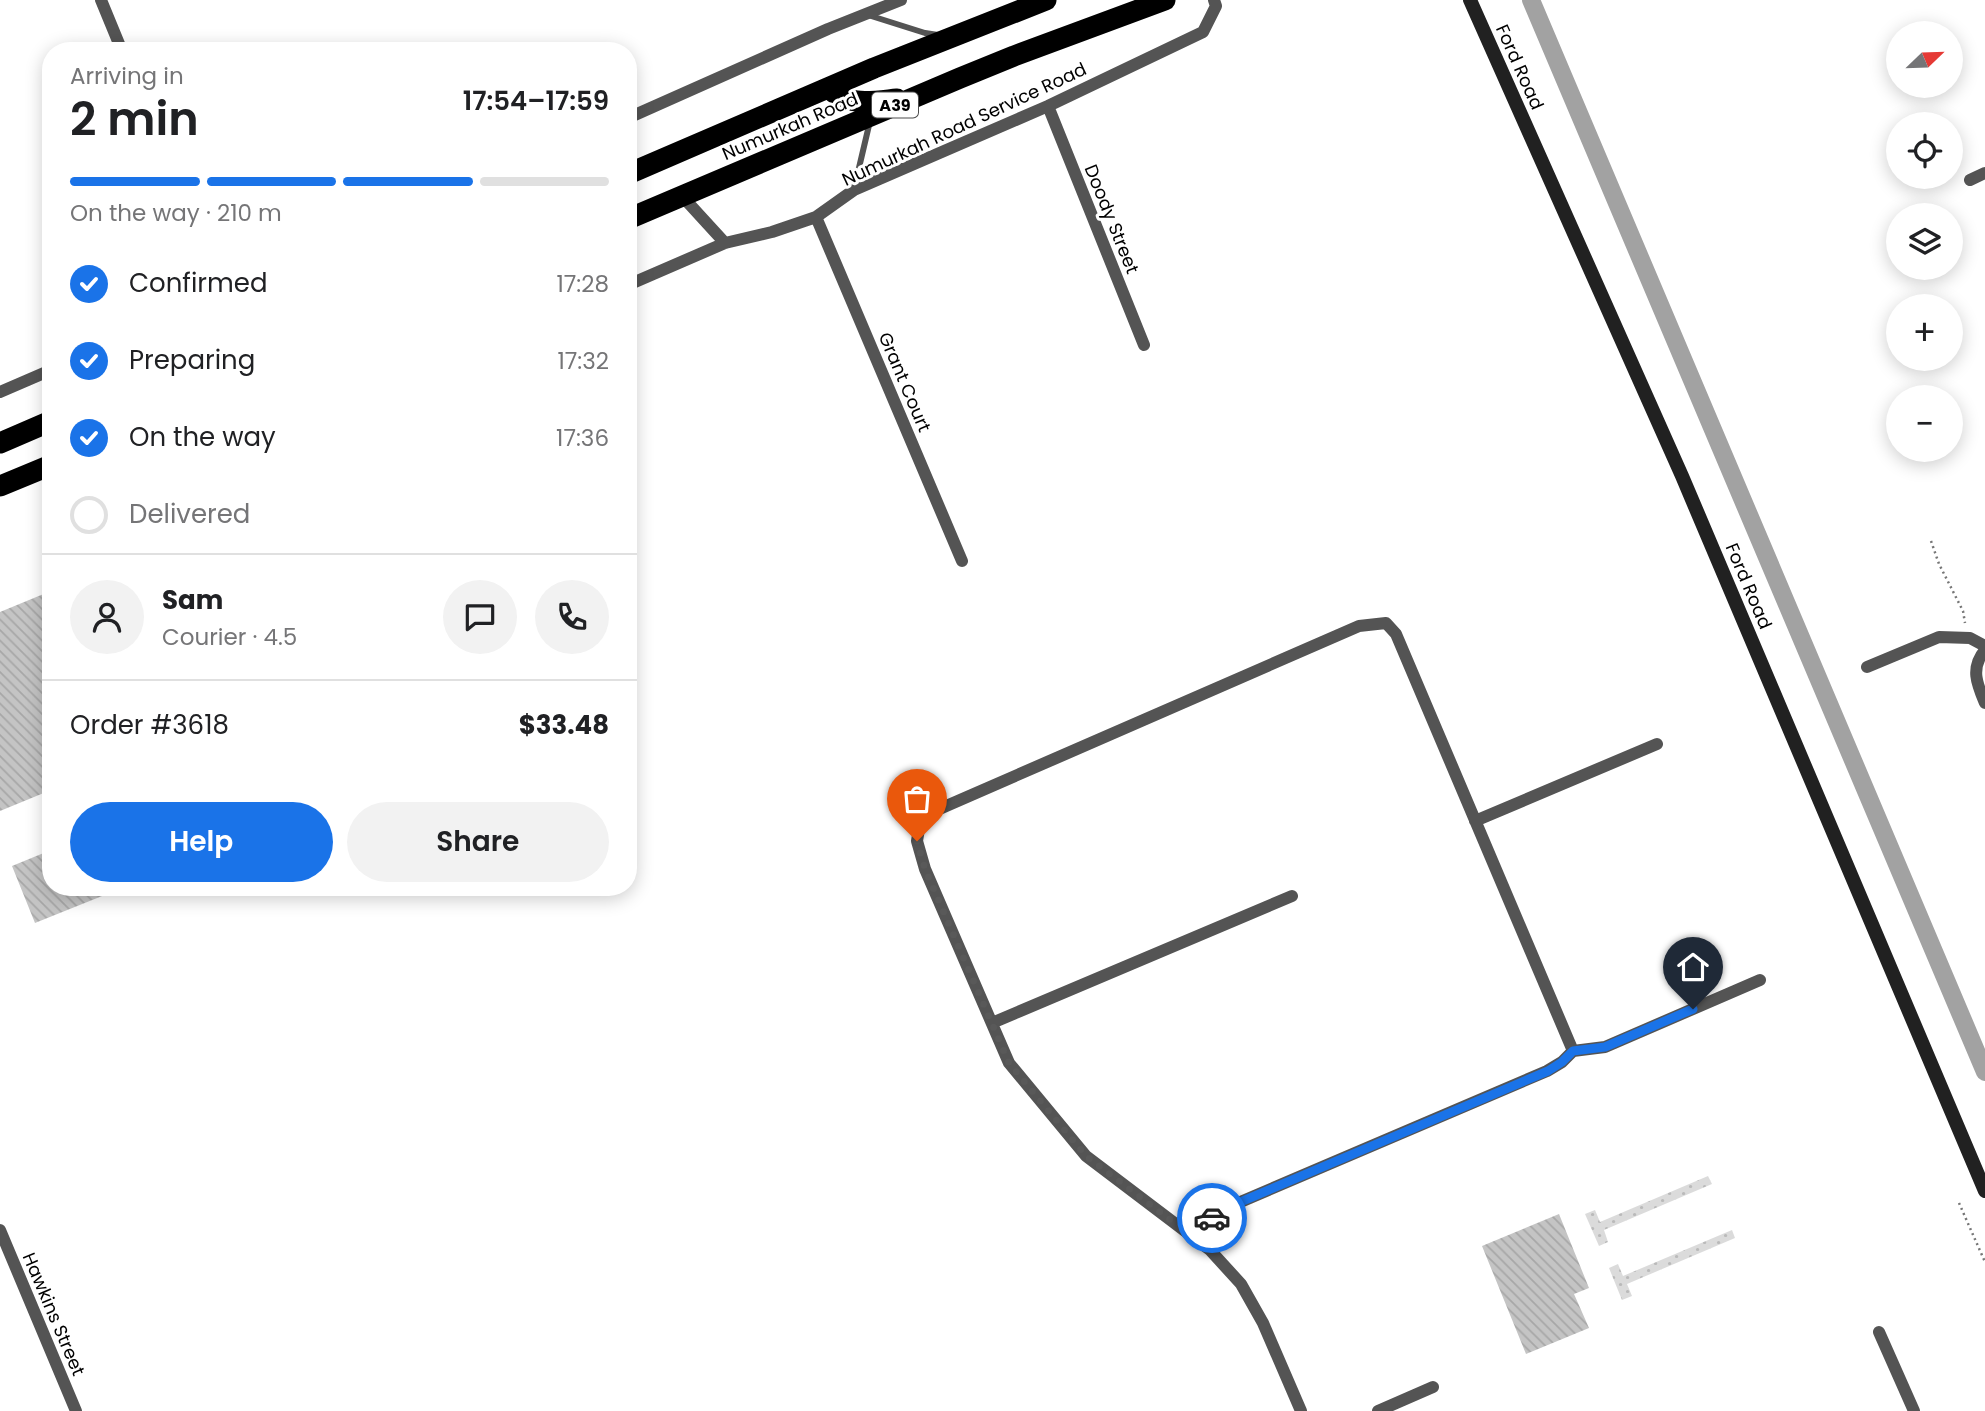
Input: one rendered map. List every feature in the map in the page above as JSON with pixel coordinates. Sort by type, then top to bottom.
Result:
[{"type":"highway","name":"Numurkah Road","points":[[637,170],[954,35],[1046,0]]},
{"type":"highway","name":"Numurkah Road","points":[[637,215],[1014,56],[1165,0]]},
{"type":"highway","points":[[829,88],[834,94],[856,101],[917,96]]},
{"type":"highway","points":[[0,443],[42,425]]},
{"type":"highway","points":[[0,486],[42,469]]},
{"type":"street","points":[[101,0],[118,42]]},
{"type":"street","points":[[637,114],[901,0]]},
{"type":"street","name":"Numurkah Road Service Road","points":[[637,281],[725,243],[772,232],[816,217],[854,190],[1048,106],[1203,32],[1216,6],[1214,0]]},
{"type":"street","name":"Ford Road","points":[[1470,0],[1682,476],[1985,1191]]},
{"type":"street","name":"Doody Street","points":[[1048,106],[1144,345]]},
{"type":"street","points":[[1970,180],[1985,173]]},
{"type":"street","points":[[682,196],[725,243]]},
{"type":"street","name":"Grant Court","points":[[816,217],[962,561]]},
{"type":"street","points":[[0,392],[42,374]]},
{"type":"street","points":[[1301,1411],[1264,1323],[1241,1284],[1210,1250],[1086,1156],[1009,1063],[925,869],[917,841],[921,817],[1359,626],[1386,623],[1396,634],[1573,1051]]},
{"type":"street","points":[[1867,667],[1939,637],[1970,638],[1985,648],[1978,658],[1976,680],[1985,703]]},
{"type":"street","points":[[1475,821],[1657,744]]},
{"type":"street","points":[[992,1023],[1292,896]]},
{"type":"street","points":[[1193,1237],[1207,1221],[1224,1209],[1548,1071],[1573,1051],[1605,1047],[1759,981]]},
{"type":"street","name":"Hawkins Street","points":[[0,1230],[76,1411]]},
{"type":"street","points":[[1880,1332],[1914,1411]]},
{"type":"street","points":[[1378,1411],[1433,1387]]},
{"type":"lane","points":[[866,15],[925,33],[954,35]]},
{"type":"lane","points":[[854,190],[872,116]]},
{"type":"path","points":[[1931,541],[1939,564],[1963,611],[1965,633]]},
{"type":"path","points":[[1959,1203],[1985,1262]]},
{"type":"shaded area","points":[[1708,1176],[1712,1184],[1604,1230],[1608,1242],[1599,1246],[1585,1214],[1595,1210],[1600,1222]]},
{"type":"shaded area","points":[[1732,1230],[1735,1238],[1627,1284],[1632,1296],[1622,1300],[1609,1268],[1618,1264],[1623,1276]]},
{"type":"building","points":[[42,595],[42,794],[0,811],[0,612]]},
{"type":"building","points":[[42,854],[42,896],[102,896],[35,923],[12,866]]},
{"type":"building","points":[[1559,1214],[1589,1288],[1574,1294],[1589,1328],[1526,1354],[1482,1246]]},
{"type":"waterway","points":[[1531,0],[1985,1072]]},
{"type":"way so far","points":[[917,841],[925,869],[1009,1063],[1086,1156],[1193,1237],[1212,1218]]},
{"type":"route","points":[[1212,1218],[1224,1209],[1548,1071],[1573,1051],[1605,1047],[1693,1009]]}]
